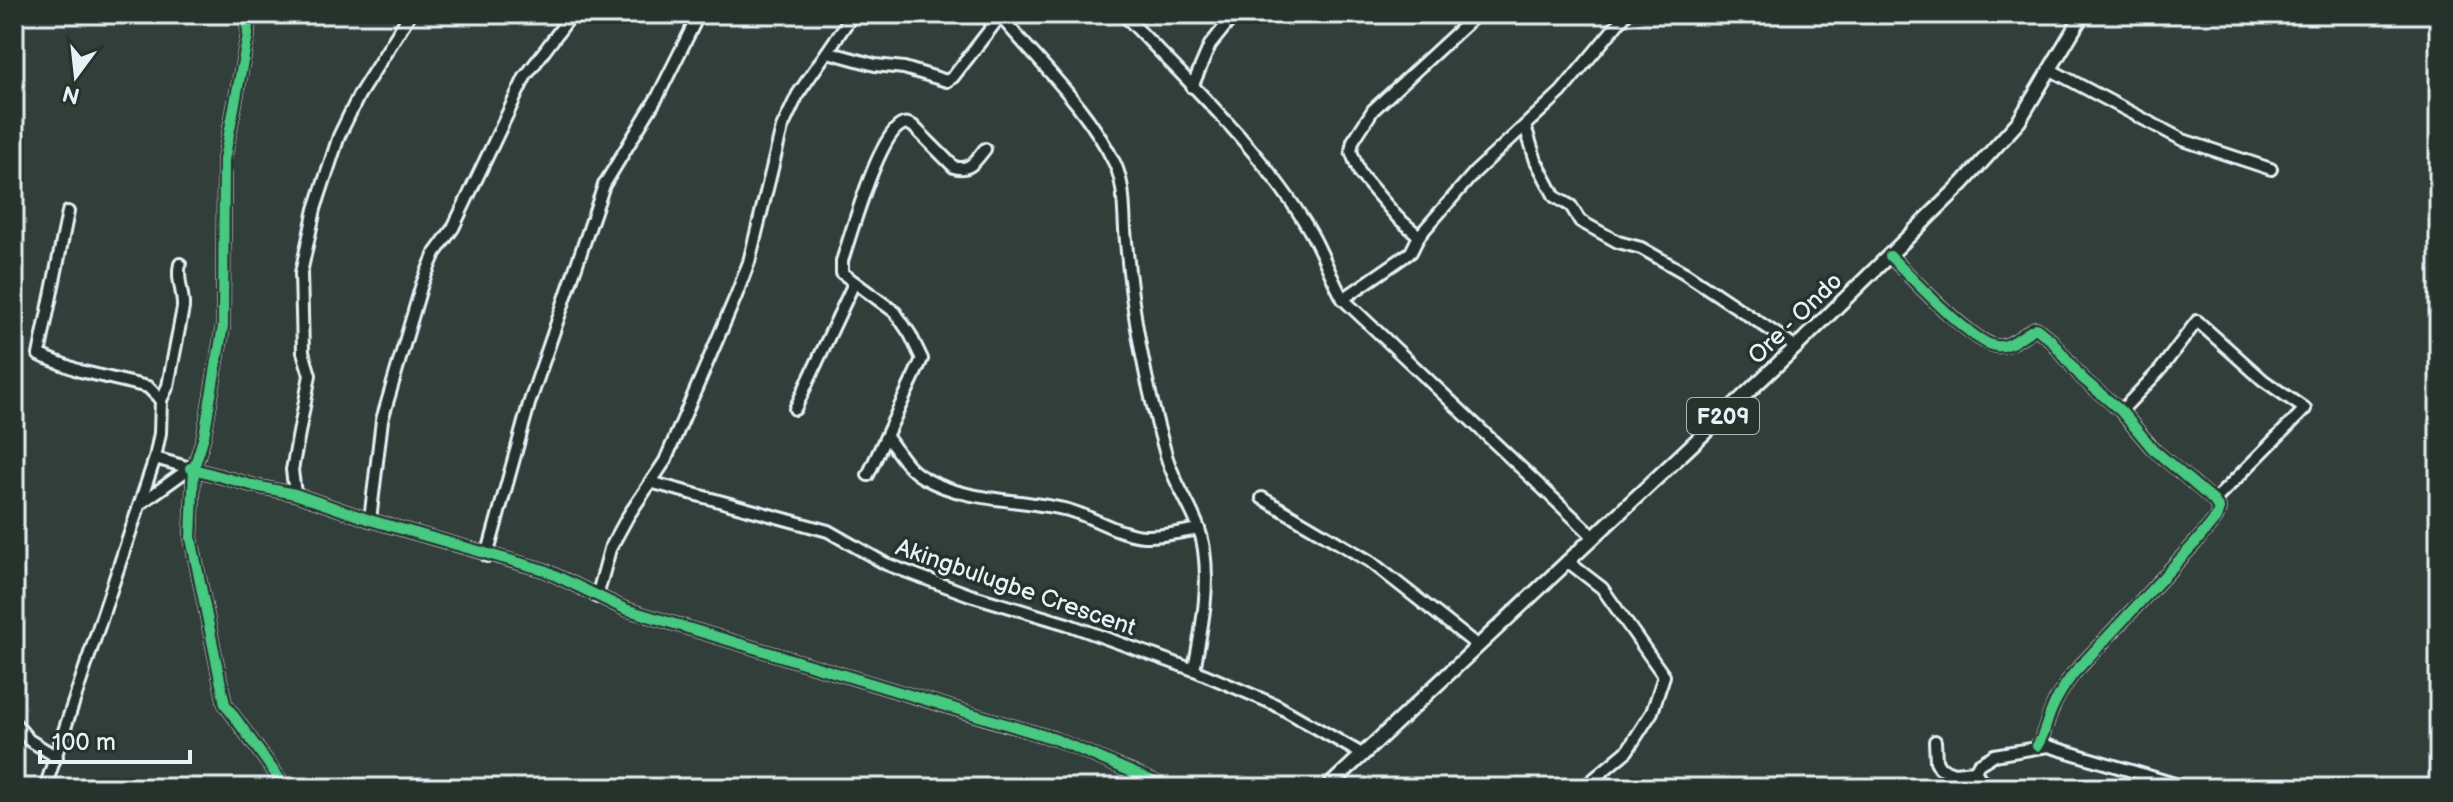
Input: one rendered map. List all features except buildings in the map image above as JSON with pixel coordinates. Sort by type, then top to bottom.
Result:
[{"type":"main road","name":"Ore - Ondo","points":[[1327,788],[1796,347],[1997,147],[2019,121],[2083,14]]},
{"type":"street","points":[[247,14],[248,35],[224,160],[223,326],[204,436],[192,468],[191,538],[225,704],[286,788]]},
{"type":"street","points":[[295,494],[292,470],[310,375],[303,352],[301,273],[315,209],[339,136],[359,95],[410,14]]},
{"type":"street","points":[[370,520],[382,420],[422,284],[435,253],[453,228],[525,77],[572,14]]},
{"type":"street","points":[[487,556],[529,404],[604,185],[658,96],[699,14]]},
{"type":"street","points":[[597,597],[610,549],[665,461],[736,296],[749,262],[782,128],[798,94],[853,14]]},
{"type":"street","points":[[1123,14],[1281,188],[1311,234],[1343,299],[1594,537]]},
{"type":"street","points":[[1192,87],[1210,45],[1235,14]]},
{"type":"street","points":[[1419,236],[1397,217],[1360,174],[1351,151],[1353,141],[1373,110],[1477,14]]},
{"type":"street","points":[[1343,299],[1411,252],[1419,236],[1475,172],[1561,92],[1626,14]]},
{"type":"street","points":[[828,52],[875,65],[904,68],[947,81],[1001,15],[1100,136],[1117,168],[1124,197],[1125,240],[1137,329],[1166,459],[1199,529],[1204,549],[1206,582],[1203,621],[1194,670]]},
{"type":"street","points":[[2051,70],[2183,140],[2271,169]]},
{"type":"street","points":[[868,475],[922,359],[895,312],[842,273],[842,261],[873,170],[899,125],[906,123],[913,126],[946,160],[962,170],[969,168],[985,149]]},
{"type":"street","points":[[1525,126],[1536,161],[1555,197],[1571,206],[1580,221],[1618,242],[1641,248],[1685,273],[1796,347]]},
{"type":"street","points":[[68,212],[39,355],[80,371],[148,387],[161,400]]},
{"type":"street","points":[[1890,256],[1972,334],[1996,346],[2009,344],[2036,328],[2051,340],[2082,378],[2121,411],[2153,449],[2214,501],[2219,509],[2216,518],[2061,690],[2037,746]]},
{"type":"street","points":[[45,788],[155,458],[160,433],[161,400],[168,386],[183,308],[178,277],[180,264]]},
{"type":"street","points":[[795,409],[854,283]]},
{"type":"street","points":[[2121,411],[2160,370],[2197,321],[2263,380],[2305,409],[2214,501]]},
{"type":"street","points":[[887,437],[904,462],[921,477],[974,496],[1064,509],[1125,533],[1145,536],[1199,529]]},
{"type":"street","points":[[155,458],[295,494],[487,556],[544,570],[625,609],[1055,739],[1169,788]]},
{"type":"street","points":[[140,504],[192,468]]},
{"type":"street","name":"Akingbulugbe Crescent","points":[[650,482],[828,531],[886,564],[1194,670],[1276,705],[1362,754]]},
{"type":"street","points":[[1262,498],[1371,562],[1478,646]]},
{"type":"street","points":[[1567,561],[1602,588],[1664,676],[1652,712],[1627,751],[1583,788]]},
{"type":"street","points":[[14,722],[29,740],[57,757]]},
{"type":"street","points":[[1935,741],[1936,761],[1940,768],[1954,773],[1975,771]]},
{"type":"street","points":[[1975,771],[1979,764],[1994,755],[2048,746],[2188,788]]},
{"type":"street","points":[[1975,771],[1990,788]]},
{"type":"cycle path","points":[[247,14],[248,35],[224,160],[223,326],[204,436],[194,468],[191,538],[225,704],[286,788]]},
{"type":"cycle path","points":[[1890,256],[1942,307],[1985,342],[1996,346],[2006,345],[2036,328],[2051,340],[2082,378],[2121,411],[2153,449],[2214,501],[2219,509],[2216,518],[2196,542],[2073,674],[2056,700],[2037,746]]},
{"type":"cycle path","points":[[190,468],[295,494],[370,520],[544,570],[625,609],[1055,739],[1169,788]]}]
